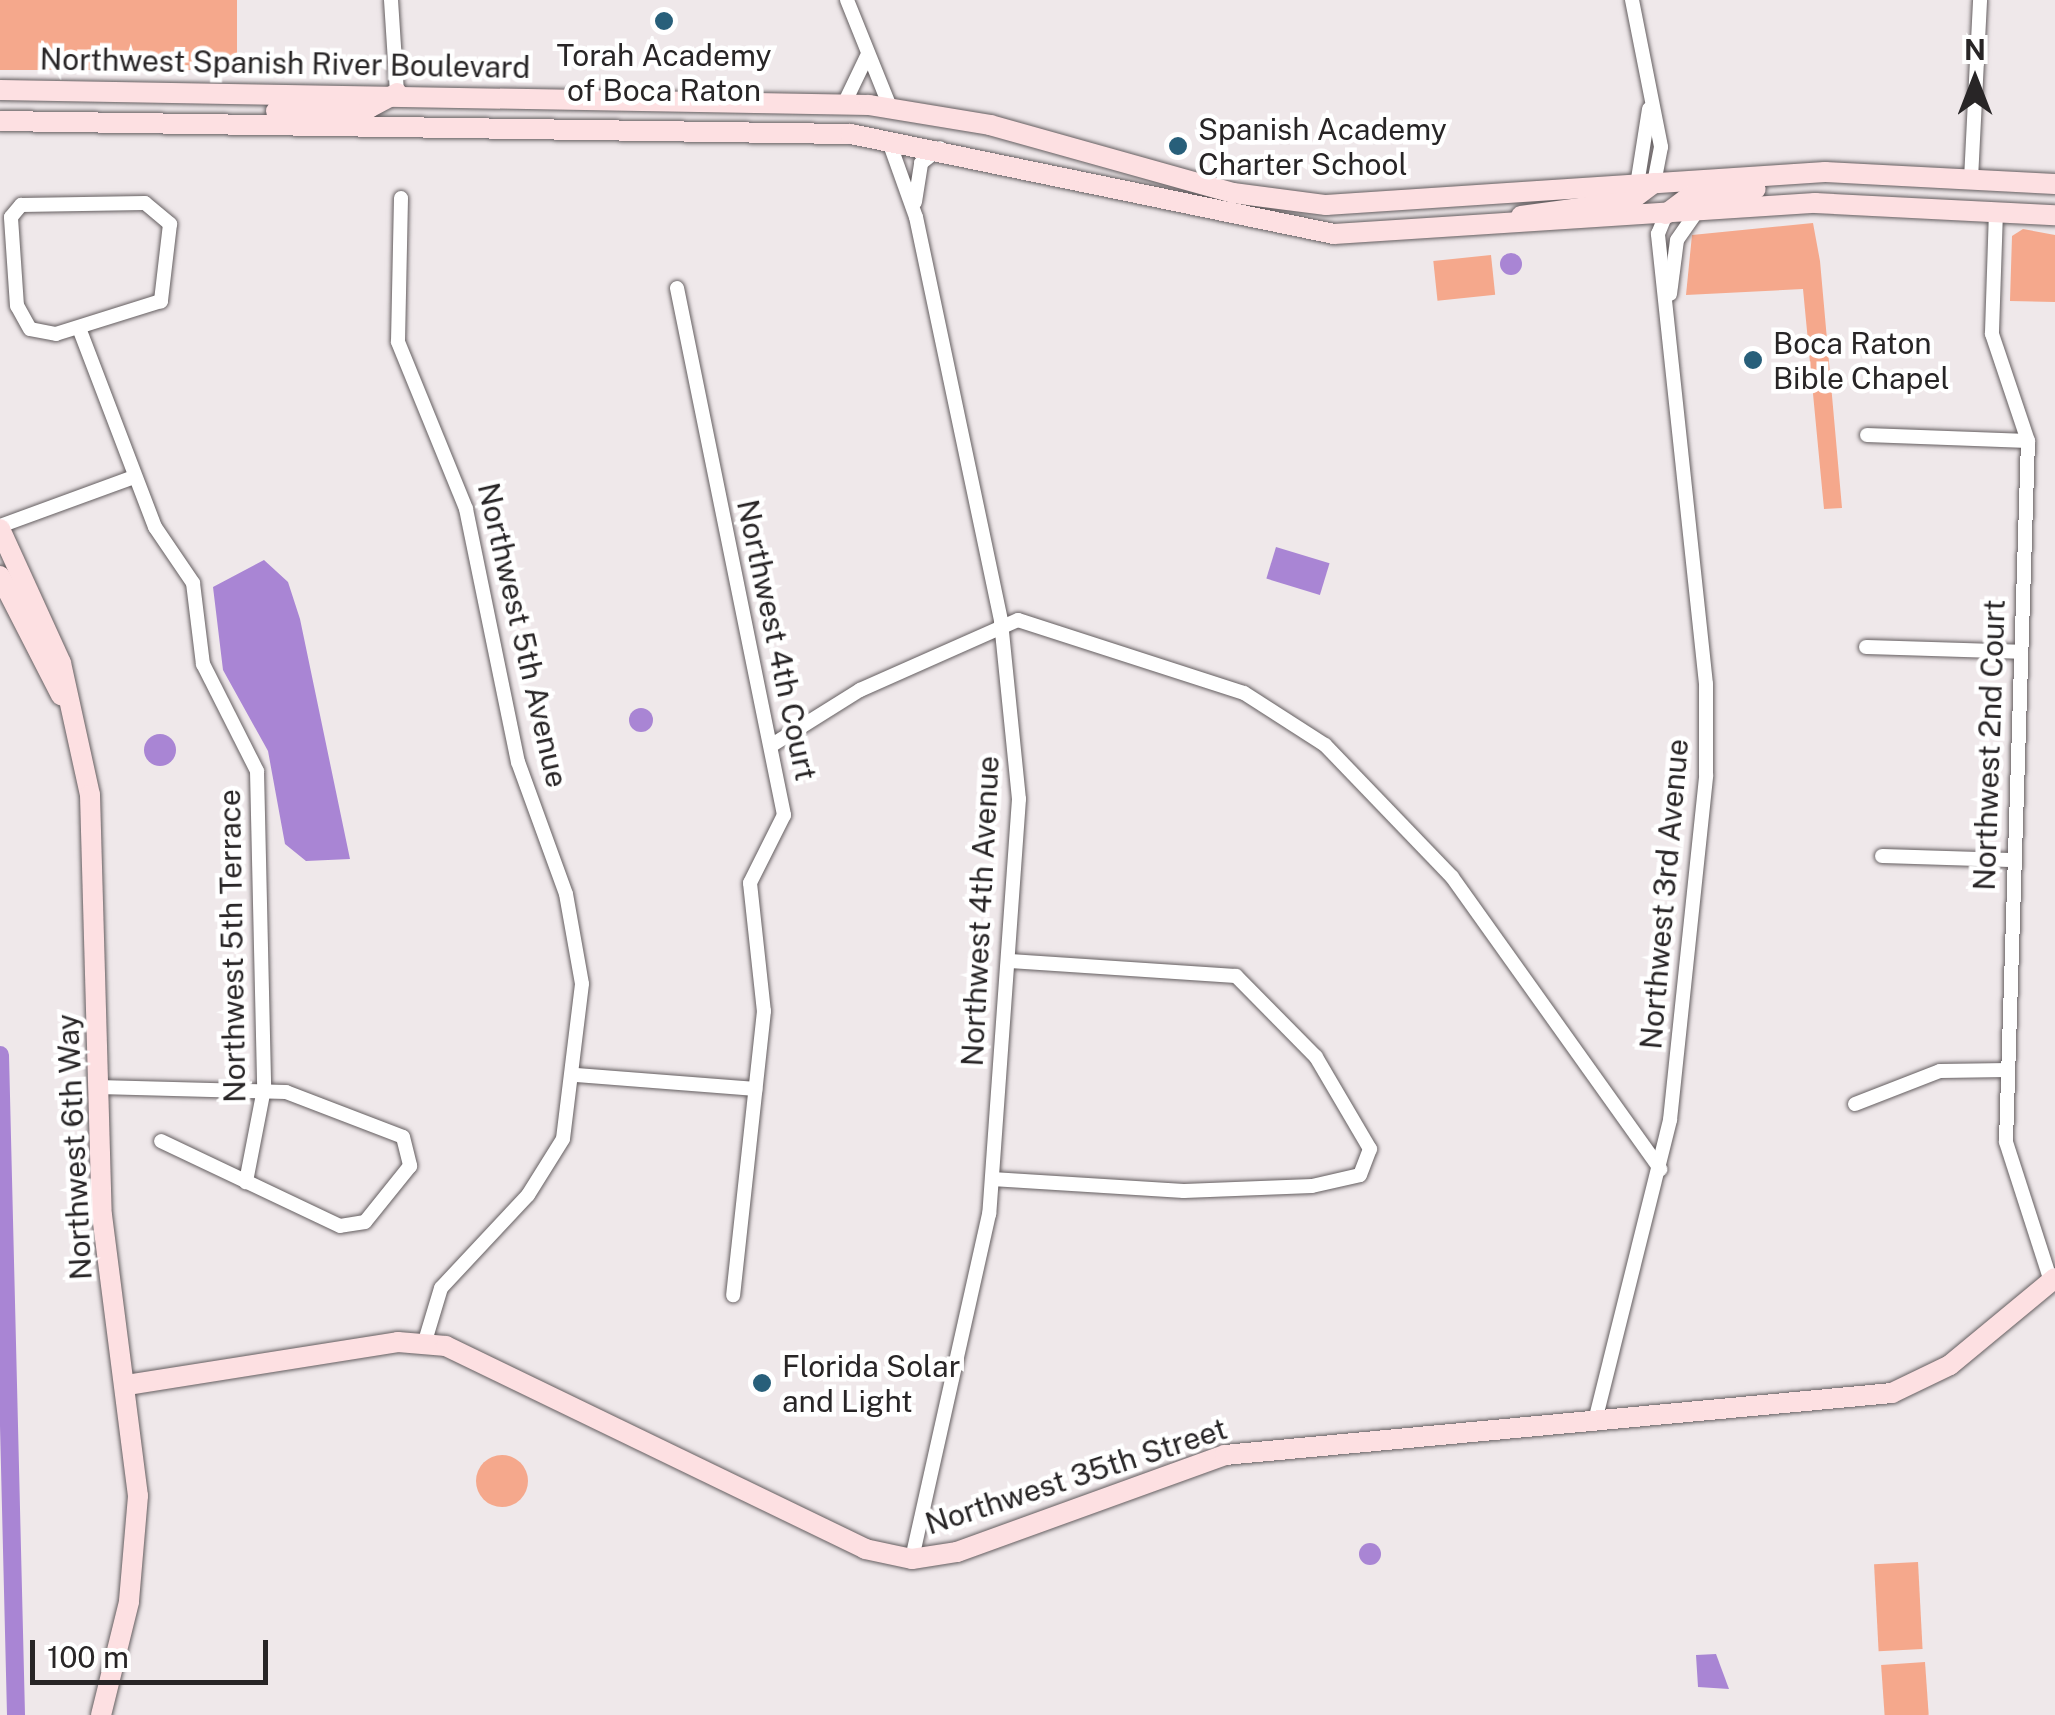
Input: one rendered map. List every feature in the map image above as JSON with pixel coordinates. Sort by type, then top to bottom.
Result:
[{"type":"main road","name":"Northwest Spanish River Boulevard","points":[[0,90],[397,93],[890,107],[1277,201],[1468,197],[1831,172],[2055,184]]},
{"type":"main road","points":[[225,120],[375,107],[397,93]]},
{"type":"main road","name":"Northwest Spanish River Boulevard","points":[[0,121],[225,120],[886,137],[943,146],[1316,233],[1491,227],[1841,202],[2055,215]]},
{"type":"main road","points":[[1666,214],[1690,196],[1831,172]]},
{"type":"main road","points":[[1491,227],[1535,210],[1630,201],[1645,184]]},
{"type":"main road","points":[[1316,233],[1468,197]]},
{"type":"main road","name":"Northwest 6th Way","points":[[0,528],[62,663],[90,795],[102,1215],[127,1385],[138,1496],[134,1568],[100,1715]]},
{"type":"main road","name":"Northwest 6th Way","points":[[0,576],[76,724]]},
{"type":"main road","name":"Northwest 35th Street","points":[[426,1342],[865,1549],[912,1558],[957,1552],[1226,1455],[1892,1393],[1950,1365],[2053,1280]]},
{"type":"main road","points":[[127,1385],[426,1342]]},
{"type":"street","points":[[390,0],[397,93]]},
{"type":"street","points":[[848,0],[890,107]]},
{"type":"street","points":[[1632,0],[1649,108],[1662,158],[1645,184]]},
{"type":"street","points":[[1970,179],[1980,0]]},
{"type":"street","points":[[844,104],[867,56]]},
{"type":"street","name":"Northwest 4th Avenue","points":[[886,137],[914,208],[1001,622],[1019,799],[992,1179],[912,1558]]},
{"type":"street","name":"Northwest 4th Avenue","points":[[914,208],[918,170],[943,146]]},
{"type":"street","name":"Northwest 5th Avenue","points":[[401,198],[398,342],[466,509],[518,762],[575,930],[576,1076],[548,1169],[442,1288],[426,1342]]},
{"type":"street","points":[[52,202],[156,206],[170,224],[161,301],[78,328],[41,333],[22,320],[11,216],[21,206],[52,202]]},
{"type":"street","name":"Northwest 2nd Court","points":[[1996,211],[1992,334],[2028,441],[2010,860],[2009,1166],[2053,1280]]},
{"type":"street","name":"Northwest 3rd Avenue","points":[[1669,304],[1677,240],[1696,212]]},
{"type":"street","name":"Northwest 3rd Avenue","points":[[1595,1421],[1660,1170],[1706,739],[1669,304],[1658,234],[1666,214]]},
{"type":"street","name":"Northwest 4th Court","points":[[678,288],[784,814],[750,884],[764,976],[733,1296]]},
{"type":"street","name":"Northwest 5th Terrace","points":[[78,328],[134,477],[193,582],[204,664],[256,772],[264,1089],[246,1182]]},
{"type":"street","points":[[1867,435],[2028,441]]},
{"type":"street","points":[[0,528],[134,477]]},
{"type":"street","points":[[772,744],[1001,622],[1044,624],[1244,693],[1326,745],[1452,877],[1660,1170]]},
{"type":"street","points":[[1866,647],[2021,652]]},
{"type":"street","points":[[1882,856],[2010,860]]},
{"type":"street","points":[[992,1179],[1184,1191],[1345,1182],[1367,1165],[1364,1127],[1316,1057],[1236,976],[1009,961]]},
{"type":"street","points":[[1855,1104],[1940,1071],[2008,1070]]},
{"type":"street","points":[[576,1076],[755,1089]]},
{"type":"street","points":[[98,1086],[264,1089],[403,1137],[411,1150],[402,1182],[353,1226],[246,1182],[161,1141]]},
{"type":"shaded area","points":[[0,0],[237,0],[237,70],[0,70]]},
{"type":"shaded area","points":[[1813,223],[1820,261],[1842,508],[1824,509],[1803,289],[1686,295],[1692,235]]},
{"type":"shaded area","points":[[2023,229],[2055,235],[2055,302],[2010,301],[2012,236]]},
{"type":"shaded area","points":[[1511,253],[1519,256],[1519,272],[1511,275],[1503,272],[1500,264],[1503,256]]},
{"type":"shaded area","points":[[1491,255],[1495,295],[1437,301],[1433,261]]},
{"type":"shaded area","points":[[1276,547],[1330,563],[1320,595],[1266,579]]},
{"type":"shaded area","points":[[264,560],[288,582],[300,619],[350,859],[306,861],[285,844],[268,751],[223,670],[213,587]]},
{"type":"shaded area","points":[[641,708],[653,720],[641,732],[629,720]]},
{"type":"shaded area","points":[[160,734],[172,738],[176,750],[172,762],[160,766],[148,762],[144,750],[148,738]]},
{"type":"shaded area","points":[[502,1455],[521,1462],[528,1481],[521,1500],[502,1507],[483,1500],[476,1481],[483,1462]]},
{"type":"shaded area","points":[[1370,1543],[1378,1546],[1378,1562],[1370,1565],[1362,1562],[1359,1554],[1362,1546]]},
{"type":"shaded area","points":[[1918,1562],[1923,1649],[1879,1651],[1874,1564]]},
{"type":"shaded area","points":[[1716,1654],[1729,1689],[1698,1687],[1696,1655]]},
{"type":"shaded area","points":[[1925,1662],[1929,1715],[1885,1715],[1881,1665]]},
{"type":"waterway","points":[[0,1055],[16,1715]]},
{"type":"place","name":"Torah Academy of Boca Raton","points":[[664,21]]},
{"type":"place","name":"Spanish Academy Charter School","points":[[1178,146]]},
{"type":"place","name":"Boca Raton Bible Chapel","points":[[1753,360]]},
{"type":"place","name":"Florida Solar and Light","points":[[762,1383]]}]
